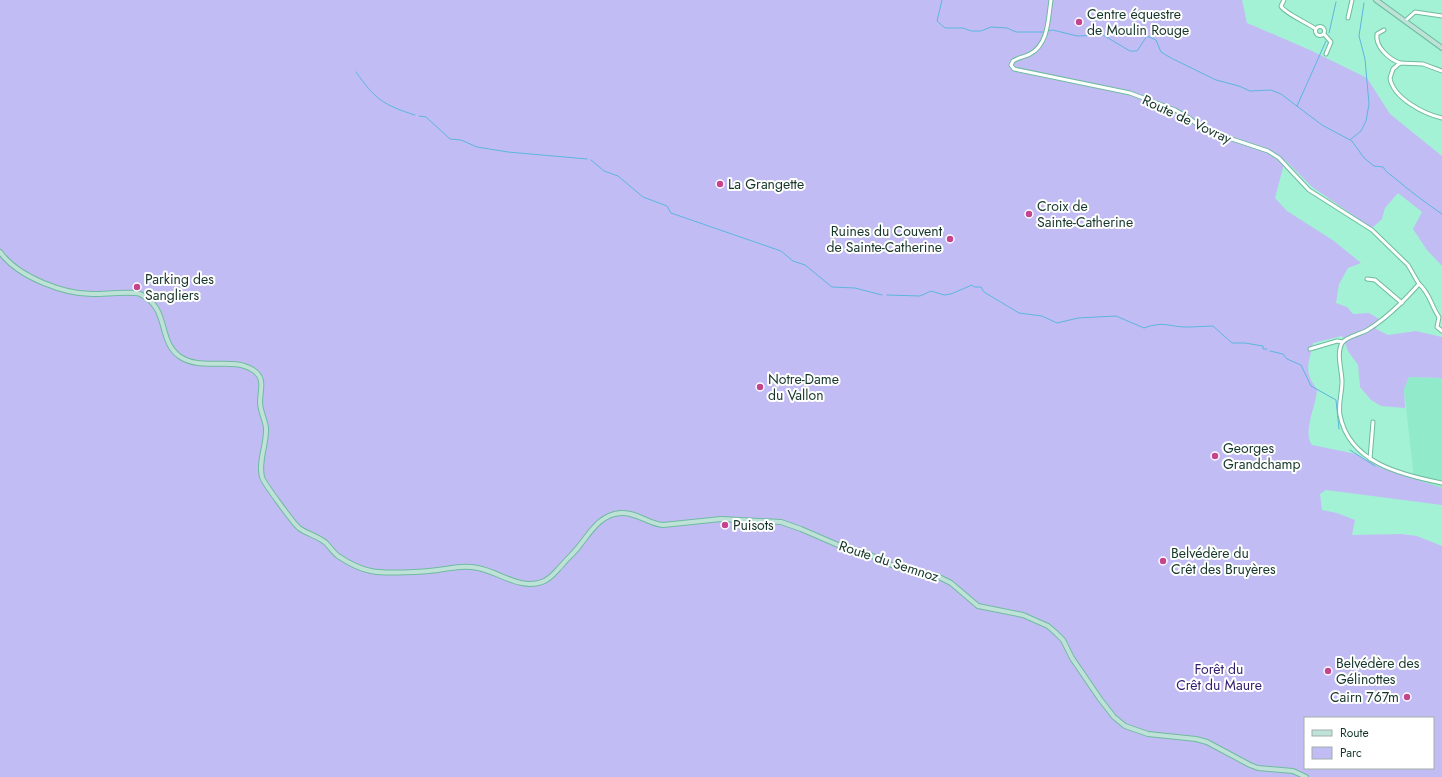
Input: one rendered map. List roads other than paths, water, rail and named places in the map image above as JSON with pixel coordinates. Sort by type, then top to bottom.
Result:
[{"type":"main road","points":[[1376,0],[1442,48]]},
{"type":"main road","name":"Route du Semnoz","points":[[0,252],[7,261],[16,268],[63,290],[88,294],[139,294],[157,308],[170,346],[179,356],[199,363],[238,365],[254,370],[260,377],[262,384],[261,406],[266,428],[262,465],[264,481],[297,526],[321,540],[338,556],[362,568],[375,571],[435,571],[471,566],[487,570],[514,581],[534,584],[544,582],[553,575],[592,529],[605,518],[616,514],[630,513],[660,525],[721,519],[771,521],[792,525],[838,545],[866,552],[896,566],[937,576],[950,583],[978,606],[1023,615],[1048,626],[1063,640],[1075,662],[1103,704],[1114,717],[1125,726],[1148,734],[1196,738],[1258,768],[1293,771],[1306,777]]},
{"type":"street","name":"Route de Vovray","points":[[1051,0],[1046,32],[1037,48],[1031,53],[1013,60],[1012,67],[1059,80],[1122,91],[1175,110],[1198,125],[1223,136],[1268,151],[1279,158],[1309,190],[1372,230],[1408,264],[1419,284]]},
{"type":"street","points":[[1284,0],[1281,6],[1284,11],[1301,19],[1316,29],[1318,35],[1324,34]]},
{"type":"street","points":[[1348,18],[1352,0]]},
{"type":"street","points":[[1405,21],[1415,12],[1442,16]]},
{"type":"street","points":[[1316,29],[1322,27],[1324,34],[1331,42],[1326,54]]},
{"type":"street","points":[[1384,30],[1378,32],[1376,36],[1379,46],[1389,57],[1400,63],[1423,64],[1442,71]]},
{"type":"street","points":[[1400,63],[1393,69],[1390,76],[1391,84],[1398,93],[1419,109],[1442,118]]},
{"type":"street","points":[[1367,278],[1375,280],[1402,303]]},
{"type":"street","points":[[1310,349],[1337,342],[1343,342],[1369,330],[1402,303],[1419,284],[1428,295],[1433,308],[1439,317],[1437,327],[1442,331]]},
{"type":"street","points":[[1343,342],[1340,355],[1342,382],[1339,406],[1344,429],[1350,439],[1370,459],[1384,467],[1413,477],[1442,483]]},
{"type":"street","points":[[1370,459],[1373,422]]},
{"type":"waterway","points":[[942,0],[937,21],[945,28],[963,28],[971,31],[981,31],[991,27],[1007,28],[1016,32],[1044,32]]},
{"type":"waterway","points":[[1329,33],[1336,2]]},
{"type":"waterway","points":[[1351,139],[1361,131],[1366,121],[1369,104],[1365,59],[1359,36],[1364,3]]},
{"type":"waterway","points":[[1047,31],[1053,30],[1077,36],[1103,35],[1130,51],[1137,51],[1147,36],[1156,40],[1161,52],[1216,80],[1239,86],[1250,91],[1271,90],[1281,94],[1322,125],[1352,141],[1364,158],[1374,166],[1383,167],[1387,172],[1424,202],[1442,214]]},
{"type":"waterway","points":[[1297,106],[1326,41]]},
{"type":"waterway","points":[[356,72],[369,89],[381,100],[395,108],[415,115]]},
{"type":"waterway","points":[[419,116],[426,117],[450,139],[461,140],[477,147],[508,152],[587,159]]},
{"type":"waterway","points":[[591,160],[604,171],[618,176],[643,197],[667,206],[671,213],[781,251],[793,261],[805,265],[832,287],[855,288],[882,295]]},
{"type":"waterway","points":[[887,295],[920,296],[931,291],[944,295],[951,294],[972,285],[974,287],[981,287],[984,292],[1019,313],[1042,316],[1057,323],[1078,318],[1116,316],[1144,328],[1163,324],[1183,327],[1213,326],[1232,343],[1245,343],[1263,346],[1263,349],[1267,349]]},
{"type":"waterway","points":[[1270,351],[1283,354],[1287,359],[1301,365],[1311,386],[1336,400],[1339,429]]},
{"type":"waterway","points":[[1350,450],[1375,466]]},
{"type":"place","name":"Centre équestre de Moulin Rouge","points":[[1079,22]]},
{"type":"place","name":"La Grangette","points":[[720,184]]},
{"type":"place","name":"Croix de Sainte-Catherine","points":[[1029,214]]},
{"type":"place","name":"Ruines du Couvent de Sainte-Catherine","points":[[950,239]]},
{"type":"place","name":"Parking des Sangliers","points":[[137,287]]},
{"type":"place","name":"Notre-Dame du Vallon","points":[[760,387]]},
{"type":"place","name":"Georges Grandchamp","points":[[1215,456]]},
{"type":"place","name":"Puisots","points":[[725,525]]},
{"type":"place","name":"Belvédère du Crêt des Bruyères","points":[[1163,561]]},
{"type":"place","name":"Belvédère des Gélinottes","points":[[1328,671]]},
{"type":"place","name":"Cairn 767m","points":[[1407,697]]},
{"type":"park label","name":"Forêt du Crêt du Maure","points":[[1219,678]]}]
